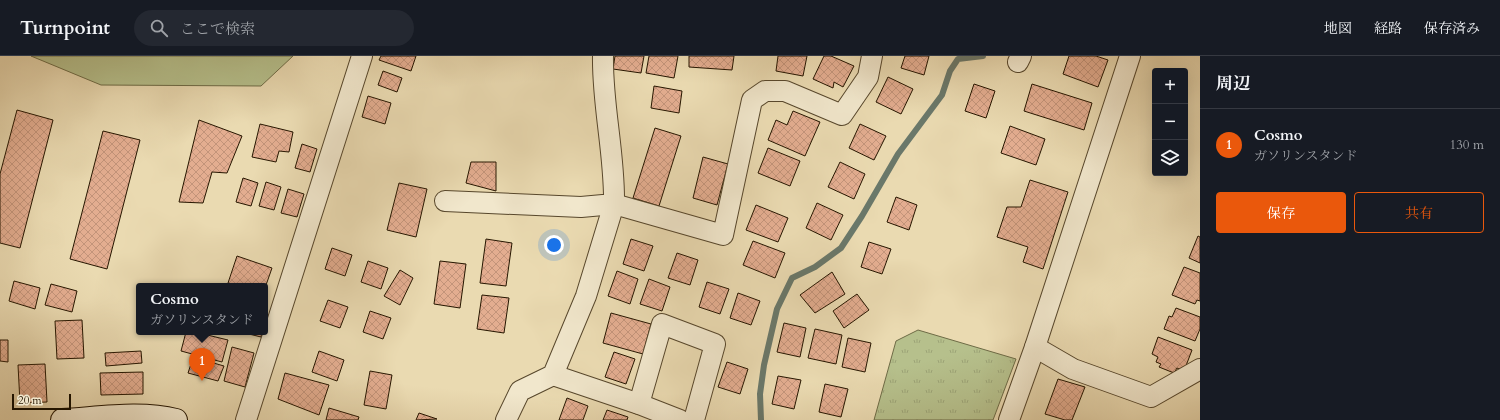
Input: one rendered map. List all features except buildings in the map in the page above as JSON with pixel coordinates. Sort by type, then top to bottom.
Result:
[{"type":"main road","points":[[62,420],[130,416],[167,418],[176,420]]},
{"type":"street","points":[[246,420],[362,56]]},
{"type":"street","points":[[553,375],[586,296],[614,204],[613,163],[603,74],[603,56]]},
{"type":"street","points":[[445,201],[581,207],[614,204],[723,235],[752,100],[765,91],[785,91],[842,115],[868,77],[872,56]]},
{"type":"street","points":[[1009,420],[1035,347],[1130,56]]},
{"type":"street","points":[[640,404],[662,324],[715,344],[694,420]]},
{"type":"street","points":[[1035,347],[1073,369],[1150,397],[1200,369]]},
{"type":"street","points":[[506,420],[520,390],[553,375],[640,404],[680,420]]},
{"type":"green space","points":[[31,56],[293,56],[261,86],[101,85]]},
{"type":"green space","points":[[918,330],[1016,359],[993,420],[874,420],[896,341]]},
{"type":"waterway","points":[[761,420],[760,394],[764,365],[777,309],[792,278],[815,267],[841,248],[862,216],[898,154],[942,95],[950,71],[958,59],[983,56]]},
{"type":"place","name":"Cosmo","points":[[202,381]]}]
